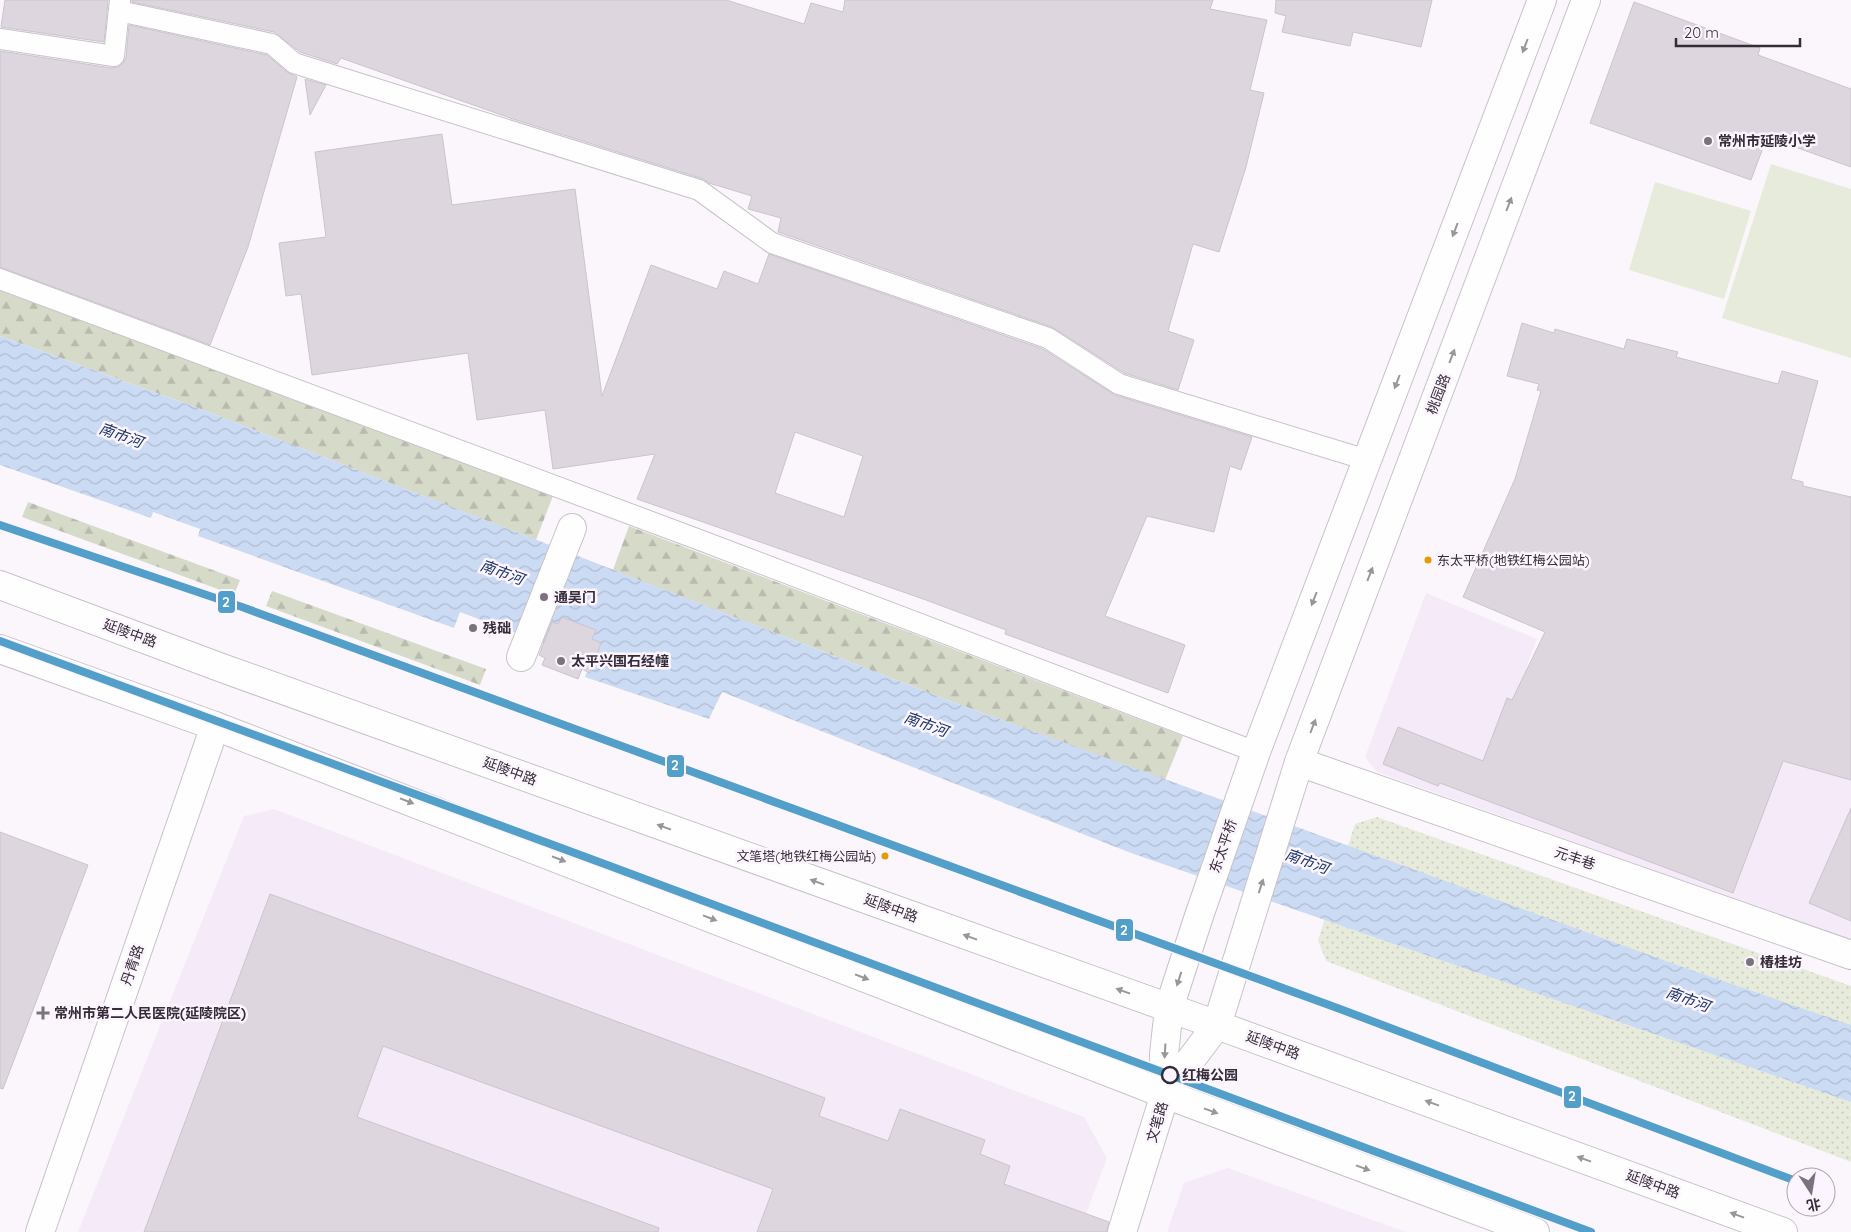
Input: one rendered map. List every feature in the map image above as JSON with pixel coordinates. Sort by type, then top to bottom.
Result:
[{"type":"main road","name":"东太平桥","points":[[1165,1094],[1164,1054],[1169,1008],[1199,916],[1252,764],[1542,0]]},
{"type":"main road","name":"桃园路","points":[[1217,1025],[1300,762],[1586,0]]},
{"type":"main road","points":[[521,657],[572,528]]},
{"type":"main road","name":"延陵中路","points":[[0,585],[222,668],[1217,1025],[1783,1232]]},
{"type":"main road","points":[[0,649],[215,726],[1165,1094],[1534,1232]]},
{"type":"main road","name":"丹青路","points":[[40,1232],[215,726]]},
{"type":"main road","name":"元丰巷","points":[[1300,762],[1851,955]]},
{"type":"main road","name":"文笔路","points":[[1122,1232],[1165,1094],[1217,1025]]},
{"type":"lane","points":[[0,39],[114,56],[119,5],[272,44],[294,63],[699,190],[772,243],[1048,338],[1119,384],[1367,460]]},
{"type":"lane","points":[[0,279],[697,539],[1252,764]]},
{"type":"shaded area","points":[[1771,164],[1851,189],[1851,358],[1722,318]]},
{"type":"shaded area","points":[[1655,182],[1751,211],[1724,299],[1629,270]]},
{"type":"shaded area","points":[[1426,593],[1537,639],[1526,668],[1641,715],[1851,677],[1851,940],[1377,772],[1365,757]]},
{"type":"shaded area","points":[[274,809],[1084,1117],[1107,1158],[1079,1232],[78,1232],[244,816]]},
{"type":"shaded area","points":[[1377,817],[1851,986],[1851,1162],[1326,961],[1318,940],[1355,824]]},
{"type":"shaded area","points":[[1228,1168],[1406,1232],[1167,1232],[1184,1183]]},
{"type":"green space","points":[[0,290],[553,496],[536,540],[198,408],[0,336]]},
{"type":"green space","points":[[28,502],[240,580],[234,595],[22,517]]},
{"type":"green space","points":[[629,526],[1183,736],[1165,780],[958,704],[613,570]]},
{"type":"green space","points":[[272,591],[486,669],[480,685],[266,606]]},
{"type":"water","name":"南市河","points":[[0,336],[198,408],[958,704],[1688,969],[1851,1025],[1851,1102],[1131,853],[722,692],[709,719],[585,677],[591,661],[460,612],[454,628],[198,536],[200,529],[153,512],[151,518],[0,465]]},
{"type":"building","points":[[5,0],[108,0],[104,42],[1,27]]},
{"type":"building","points":[[132,0],[726,0],[804,24],[811,3],[843,12],[845,0],[1213,0],[1210,9],[1267,20],[1250,90],[1264,93],[1246,167],[1219,252],[1193,244],[1168,331],[1194,340],[1178,390],[1124,373],[1052,327],[778,232],[781,218],[748,209],[752,196],[510,118],[341,58],[337,64],[300,52],[274,32],[132,2]]},
{"type":"building","points":[[1276,0],[1432,0],[1421,47],[1353,32],[1350,46],[1282,32],[1286,16],[1275,13]]},
{"type":"building","points":[[1634,2],[1760,48],[1758,55],[1851,89],[1851,167],[1767,137],[1751,180],[1590,123]]},
{"type":"building","points":[[129,25],[267,55],[287,72],[297,77],[248,247],[210,345],[0,267],[0,51],[112,68],[118,67],[126,58]]},
{"type":"building","points":[[305,79],[326,85],[310,115]]},
{"type":"building","points":[[442,134],[452,205],[575,189],[602,396],[651,265],[717,289],[724,271],[758,284],[769,254],[1043,349],[1115,395],[1252,437],[1241,470],[1230,466],[1214,532],[1147,516],[1105,616],[1185,645],[1168,693],[1005,634],[1006,630],[926,600],[637,499],[655,454],[553,469],[545,410],[477,420],[468,353],[312,375],[301,294],[286,296],[279,243],[326,237],[315,152]],"holes":[[[795,432],[863,456],[844,517],[775,493]]]},
{"type":"building","points":[[1522,323],[1554,333],[1555,329],[1624,349],[1627,339],[1678,352],[1676,357],[1778,384],[1782,371],[1818,381],[1791,479],[1803,482],[1803,486],[1851,497],[1851,780],[1783,761],[1733,893],[1440,783],[1438,786],[1383,764],[1398,727],[1483,761],[1507,698],[1512,700],[1545,632],[1463,597],[1515,479],[1541,391],[1537,390],[1539,384],[1507,376]]},
{"type":"building","points":[[562,617],[596,630],[592,639],[601,643],[590,673],[582,669],[578,679],[542,665],[545,658],[539,655],[552,622],[558,624]]},
{"type":"building","points":[[1851,808],[1851,921],[1809,903]]},
{"type":"building","points":[[0,832],[88,865],[3,1089],[0,1088]]},
{"type":"building","points":[[270,894],[825,1098],[819,1116],[888,1141],[900,1109],[985,1140],[980,1154],[1010,1166],[1004,1184],[1109,1222],[1107,1232],[757,1232],[773,1189],[383,1046],[357,1117],[659,1228],[658,1232],[144,1232]]},
{"type":"transit line","name":"2","points":[[0,525],[242,607],[1340,1009],[1786,1177]]},
{"type":"transit line","name":"2","points":[[0,641],[1591,1232]]},
{"type":"place","name":"常州市延陵小学","points":[[1708,141]]},
{"type":"place","name":"东太平桥(地铁红梅公园站)","points":[[1428,560]]},
{"type":"place","name":"通吴门","points":[[544,597]]},
{"type":"place","name":"残础","points":[[473,628]]},
{"type":"place","name":"太平兴国石经幢","points":[[561,661]]},
{"type":"place","name":"文笔塔(地铁红梅公园站)","points":[[885,856]]},
{"type":"place","name":"椿桂坊","points":[[1750,962]]},
{"type":"place","name":"常州市第二人民医院(延陵院区)","points":[[43,1013]]},
{"type":"place","name":"红梅公园","points":[[1170,1075]]}]
